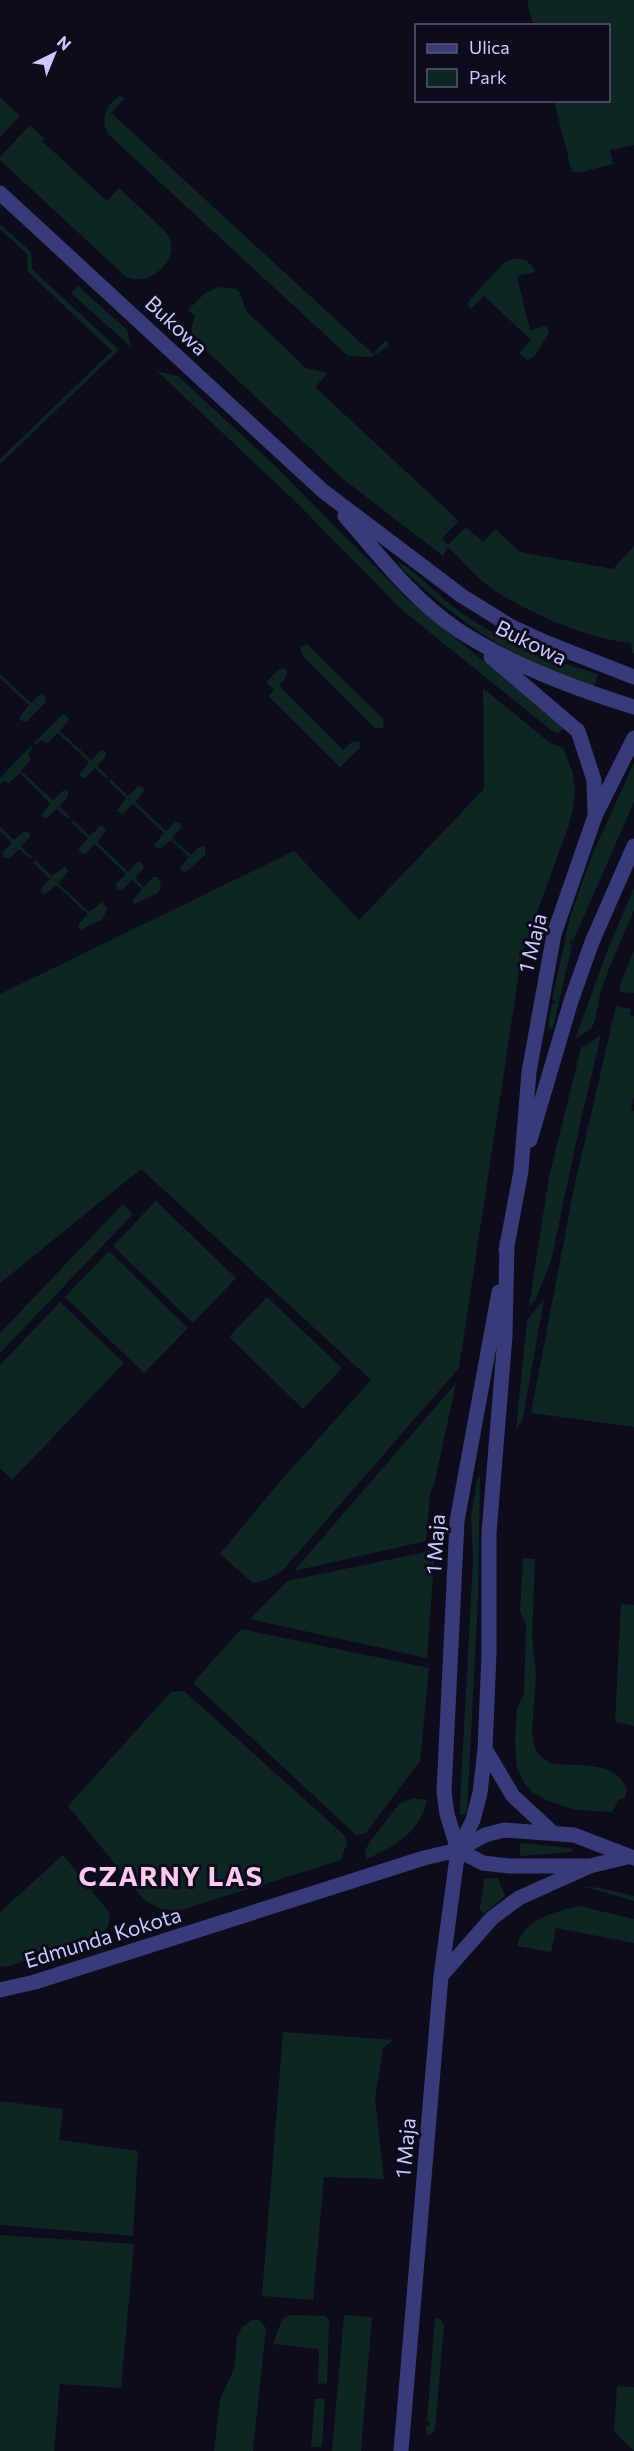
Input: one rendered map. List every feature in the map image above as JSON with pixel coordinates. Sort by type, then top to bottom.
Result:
[{"type":"street","name":"Bukowa","points":[[0,193],[323,491],[462,596],[512,627],[547,644],[634,677]]},
{"type":"street","name":"Bukowa","points":[[323,491],[392,570],[421,599],[457,629],[515,662],[600,697],[634,706]]},
{"type":"street","points":[[457,629],[578,731],[594,780],[595,816]]},
{"type":"street","points":[[612,668],[634,663]]},
{"type":"street","name":"1 Maja","points":[[521,1172],[529,1072],[554,934],[595,816],[634,738]]},
{"type":"street","name":"1 Maja","points":[[458,1850],[447,1814],[444,1792],[457,1528],[521,1172],[571,1001],[592,942],[634,846]]},
{"type":"street","name":"1 Maja","points":[[401,2451],[441,1976],[458,1850],[473,1820],[480,1793],[484,1749],[489,1654],[489,1533],[505,1336],[507,1243]]},
{"type":"street","points":[[484,1749],[513,1796],[554,1833]]},
{"type":"street","name":"Edmunda Kokota","points":[[0,1990],[35,1982],[403,1864],[458,1850],[485,1835],[504,1830],[574,1835],[630,1857]]},
{"type":"street","points":[[458,1850],[483,1863],[591,1866]]},
{"type":"street","points":[[441,1976],[492,1918],[519,1898],[591,1866],[630,1857]]},
{"type":"green space","points":[[527,0],[634,0],[634,145],[610,150],[613,164],[582,172],[572,172],[554,102],[610,102],[610,24],[533,24]]},
{"type":"green space","points":[[120,96],[125,98],[111,113],[373,354],[386,340],[389,346],[371,357],[348,356],[109,135],[104,119],[108,108]]},
{"type":"green space","points":[[0,97],[20,116],[0,137]]},
{"type":"green space","points":[[30,125],[44,138],[42,141],[107,201],[119,188],[165,231],[171,240],[171,250],[162,268],[144,279],[134,279],[124,275],[0,160],[0,157]]},
{"type":"green space","points":[[0,224],[31,252],[32,269],[119,350],[0,464],[0,459],[112,351],[28,272],[27,254],[0,229]]},
{"type":"green space","points":[[513,259],[527,261],[535,272],[517,276],[530,330],[547,326],[549,333],[534,357],[528,360],[519,353],[531,340],[484,296],[471,309],[468,304],[470,299],[505,262]]},
{"type":"green space","points":[[78,286],[127,330],[131,347],[71,293]]},
{"type":"green space","points":[[218,287],[236,289],[240,293],[246,311],[306,368],[328,373],[315,387],[459,521],[442,538],[448,545],[466,527],[483,542],[495,529],[520,552],[613,569],[634,546],[634,653],[632,653],[631,643],[578,631],[539,615],[505,597],[480,579],[448,547],[443,556],[343,479],[194,339],[191,329],[195,316],[188,310],[204,294]]},
{"type":"green space","points":[[157,371],[178,376],[272,463],[407,599],[565,727],[558,733],[551,730],[402,610],[298,504]]},
{"type":"green space","points":[[398,562],[459,611],[492,632],[544,656],[598,674],[594,687],[523,658],[480,632],[439,602],[404,571]]},
{"type":"green space","points":[[307,644],[383,719],[384,728],[375,728],[303,656],[300,647]]},
{"type":"green space","points":[[284,668],[287,670],[286,677],[279,686],[343,750],[353,741],[360,742],[360,748],[340,767],[268,696],[274,690],[266,682],[278,670]]},
{"type":"green space","points":[[0,674],[31,703],[41,693],[46,697],[46,702],[27,721],[19,718],[29,705],[0,678]]},
{"type":"green space","points":[[483,688],[550,743],[563,748],[573,773],[575,790],[569,825],[522,953],[459,1368],[282,1571],[267,1580],[253,1583],[220,1554],[277,1485],[371,1380],[141,1169],[0,1283],[0,994],[294,851],[359,920],[484,789]]},
{"type":"green space","points":[[62,715],[66,715],[69,719],[60,731],[91,760],[101,750],[106,752],[106,756],[97,766],[108,777],[106,779],[95,768],[84,779],[79,775],[89,762],[58,733],[47,743],[41,740],[36,745],[34,743]]},
{"type":"green space","points":[[31,746],[33,748],[28,754],[31,760],[21,771],[53,800],[64,790],[68,792],[68,797],[59,806],[70,817],[68,819],[57,809],[46,819],[41,816],[50,803],[20,773],[9,783],[3,781],[0,784],[0,778]]},
{"type":"green space","points":[[634,763],[634,802],[573,941],[571,940],[572,945],[551,1029],[548,1026],[552,1004],[555,1001],[552,1000],[570,917],[592,855]]},
{"type":"green space","points":[[111,779],[128,796],[138,786],[144,788],[135,802],[166,831],[175,822],[181,823],[181,828],[172,838],[191,855],[199,847],[205,846],[205,855],[186,872],[181,871],[180,868],[189,857],[171,840],[160,849],[155,847],[164,833],[133,804],[122,814],[117,811],[126,798],[109,782]]},
{"type":"green space","points":[[73,820],[90,836],[100,826],[103,826],[106,831],[97,842],[128,872],[137,862],[141,862],[144,868],[135,878],[144,887],[153,877],[158,877],[161,886],[158,893],[134,904],[133,900],[142,889],[132,880],[122,890],[117,889],[116,884],[126,874],[95,844],[85,854],[79,852],[88,838],[71,822]]},
{"type":"green space","points":[[0,827],[14,840],[25,831],[30,833],[30,837],[21,847],[32,857],[30,859],[19,849],[9,859],[3,857],[3,852],[12,843],[0,831]]},
{"type":"green space","points":[[35,860],[52,876],[65,866],[68,872],[58,883],[89,912],[102,902],[107,909],[102,920],[80,930],[78,925],[88,914],[56,885],[46,894],[41,893],[41,888],[50,879],[33,862]]},
{"type":"green space","points":[[634,888],[634,910],[608,971],[600,994],[595,1021],[591,1029],[575,1039],[609,946]]},
{"type":"green space","points":[[634,951],[634,993],[621,992],[619,987]]},
{"type":"green space","points":[[616,1006],[631,1009],[630,1015],[634,1016],[634,1095],[631,1110],[634,1111],[634,1427],[531,1413],[574,1188]]},
{"type":"green space","points":[[601,1035],[551,1261],[535,1301],[529,1306],[549,1177],[581,1048]]},
{"type":"green space","points":[[156,1201],[236,1278],[193,1323],[113,1246]]},
{"type":"green space","points":[[123,1204],[133,1214],[0,1353],[0,1333]]},
{"type":"green space","points":[[109,1251],[188,1328],[144,1373],[65,1297]]},
{"type":"green space","points":[[267,1297],[342,1368],[303,1409],[229,1337]]},
{"type":"green space","points":[[544,1299],[523,1418],[516,1429],[527,1320]]},
{"type":"green space","points":[[60,1302],[124,1363],[12,1480],[0,1468],[0,1365]]},
{"type":"green space","points":[[456,1383],[430,1495],[426,1541],[294,1571]]},
{"type":"green space","points":[[480,1476],[478,1599],[467,1811],[464,1815],[460,1814],[460,1802],[473,1560],[471,1516],[477,1479]]},
{"type":"green space","points":[[435,1550],[427,1658],[250,1619],[287,1581]]},
{"type":"green space","points":[[523,1558],[535,1559],[532,1636],[536,1673],[532,1732],[535,1748],[538,1754],[552,1764],[585,1765],[606,1769],[615,1774],[627,1791],[624,1799],[620,1798],[612,1812],[576,1810],[548,1801],[532,1792],[517,1768],[515,1742],[517,1708],[524,1694],[526,1625],[520,1611]]},
{"type":"green space","points":[[621,1604],[634,1605],[634,1726],[615,1722]]},
{"type":"green space","points":[[241,1629],[429,1668],[420,1761],[365,1834],[356,1835],[193,1683]]},
{"type":"green space","points":[[184,1691],[344,1835],[347,1843],[341,1860],[178,1911],[161,1909],[144,1900],[68,1806],[171,1692]]},
{"type":"green space","points":[[413,1798],[427,1800],[419,1821],[405,1837],[367,1859],[365,1851],[369,1843],[399,1804]]},
{"type":"green space","points":[[520,1843],[570,1848],[573,1850],[520,1856]]},
{"type":"green space","points":[[63,1855],[108,1911],[109,1920],[106,1930],[104,1933],[10,1966],[0,1967],[0,1912]]},
{"type":"green space","points":[[498,1878],[505,1896],[483,1914],[480,1909],[484,1879]]},
{"type":"green space","points":[[582,1886],[634,1896],[634,1901]]},
{"type":"green space","points":[[579,1906],[634,1919],[634,1943],[556,1928],[551,1952],[517,1946],[520,1937],[533,1923],[551,1914]]},
{"type":"green space","points":[[283,2032],[394,2040],[383,2048],[375,2099],[384,2179],[324,2177],[313,2300],[262,2296]]},
{"type":"green space","points":[[0,2101],[63,2109],[59,2140],[138,2151],[133,2236],[0,2225]]},
{"type":"green space","points":[[0,2235],[134,2244],[121,2388],[60,2384],[54,2451],[0,2451]]},
{"type":"green space","points":[[291,2315],[325,2316],[329,2320],[327,2384],[318,2383],[319,2349],[273,2344],[282,2319]]},
{"type":"green space","points":[[344,2315],[372,2317],[361,2451],[332,2451]]},
{"type":"green space","points":[[435,2318],[440,2319],[444,2324],[435,2430],[429,2436],[426,2426],[430,2423],[427,2420]]},
{"type":"green space","points":[[252,2320],[259,2320],[266,2328],[253,2451],[214,2451],[220,2399],[234,2369],[237,2337],[242,2327]]},
{"type":"green space","points":[[617,2386],[634,2387],[634,2451],[614,2432]]},
{"type":"green space","points":[[315,2399],[325,2399],[322,2447],[311,2447]]},
{"type":"district","name":"CZARNY LAS","points":[[171,1877]]}]
